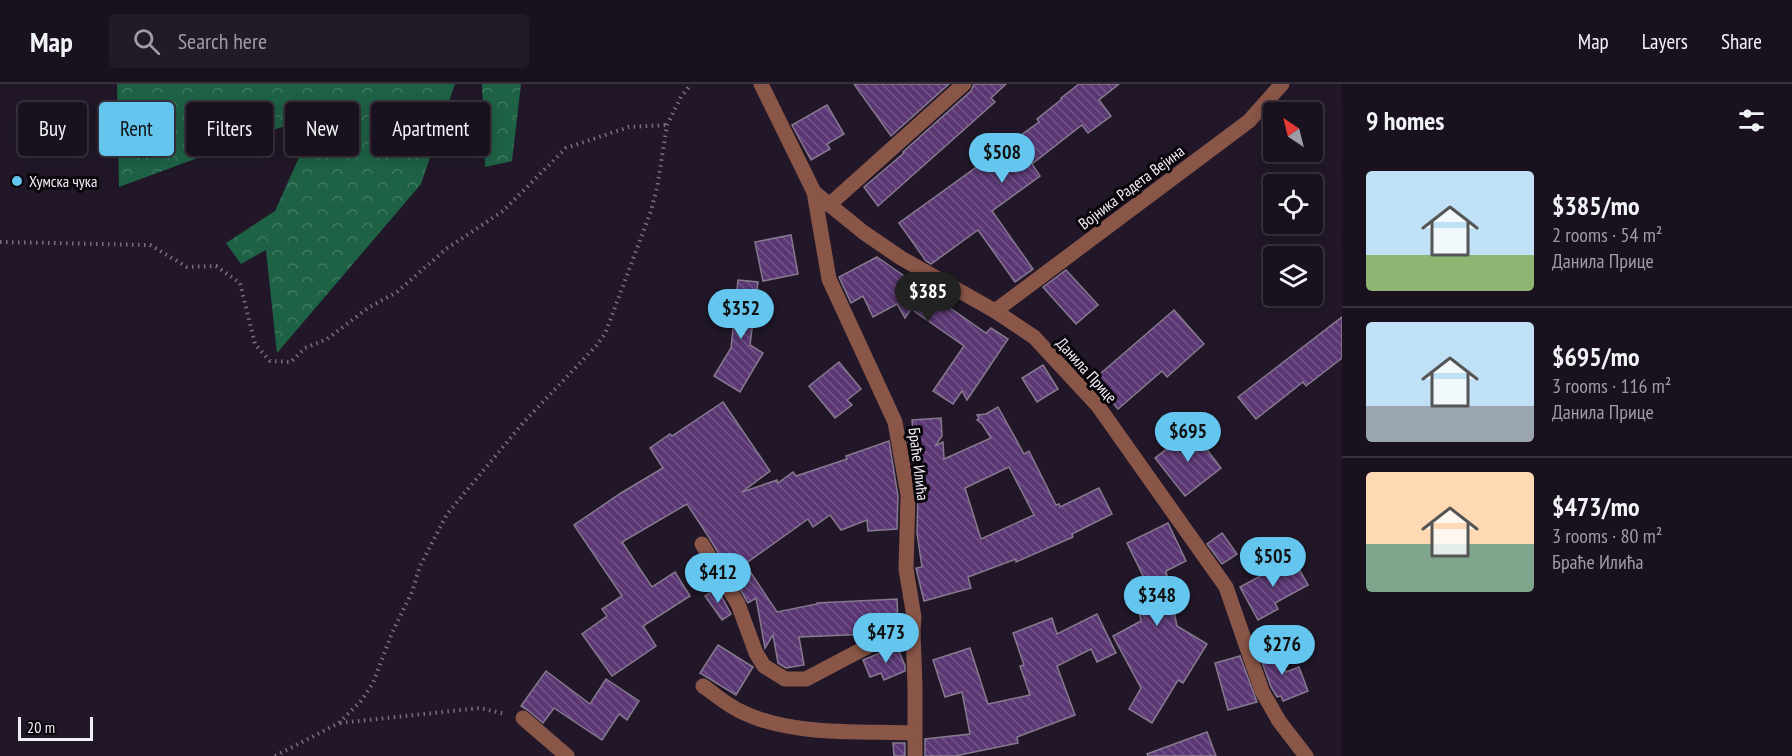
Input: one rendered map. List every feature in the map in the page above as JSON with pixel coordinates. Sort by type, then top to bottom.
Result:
[{"type":"street","name":"Данила Прице","points":[[761,84],[814,192],[900,258],[995,311],[1034,337],[1098,406],[1226,587],[1262,691],[1279,721],[1306,756]]},
{"type":"street","points":[[829,205],[964,84]]},
{"type":"street","name":"Војника Радета Вејина","points":[[995,311],[1249,122],[1282,84]]},
{"type":"street","name":"Браће Илића","points":[[814,192],[829,279],[895,422],[908,495],[906,569],[914,617],[915,756]]},
{"type":"street","points":[[702,544],[738,604],[756,653],[764,666],[785,679],[806,679],[897,631],[913,632]]},
{"type":"street","points":[[703,686],[740,712],[772,724],[806,729],[914,734]]},
{"type":"street","points":[[523,718],[567,756]]},
{"type":"path","points":[[275,756],[339,723],[361,701],[373,683],[392,633],[412,592],[420,567],[447,514],[523,423],[605,334],[651,210],[657,188],[667,125],[681,97],[691,84]]},
{"type":"path","points":[[0,242],[150,245],[187,267],[216,266],[240,283],[255,344],[270,361],[291,362],[305,348],[327,339],[368,308],[397,292],[446,249],[503,211],[566,148],[629,127],[667,125]]},
{"type":"path","points":[[339,723],[480,708],[523,718]]},
{"type":"green space","points":[[117,84],[455,84],[449,102],[371,102],[371,156],[431,156],[421,184],[277,353],[266,250],[241,264],[226,243],[275,211],[300,156],[359,156],[359,102],[285,102],[285,126],[273,130],[273,102],[186,102],[186,156],[203,156],[119,187],[118,156],[174,156],[174,102],[117,102]]},
{"type":"green space","points":[[482,84],[521,84],[512,161],[485,167],[485,156],[490,156],[490,102],[483,102]]},
{"type":"building","points":[[854,84],[949,84],[891,136]]},
{"type":"building","points":[[974,84],[1006,84],[991,98],[995,102],[878,206],[864,187],[971,91]]},
{"type":"building","points":[[1079,84],[1119,84],[1099,100],[1111,116],[1088,133],[1082,125],[1032,164],[1040,176],[992,211],[1033,269],[1015,282],[978,230],[931,264],[926,261],[899,223],[1039,122],[1037,119]]},
{"type":"building","points":[[827,105],[844,134],[827,144],[830,149],[811,160],[792,125]]},
{"type":"building","points":[[791,235],[798,274],[763,281],[755,242]]},
{"type":"building","points":[[877,257],[986,333],[991,328],[1008,339],[967,400],[962,391],[953,404],[933,391],[964,346],[911,309],[905,318],[897,304],[873,317],[863,296],[851,303],[839,277]]},
{"type":"building","points":[[1066,270],[1098,305],[1076,324],[1043,287]]},
{"type":"building","points":[[738,280],[758,282],[750,345],[763,353],[740,392],[714,376],[731,348]]},
{"type":"building","points":[[1174,310],[1204,344],[1167,377],[1162,371],[1118,409],[1093,380]]},
{"type":"building","points":[[1342,317],[1342,358],[1306,386],[1303,382],[1256,419],[1238,397]]},
{"type":"building","points":[[839,362],[861,389],[847,400],[852,405],[835,418],[809,386]]},
{"type":"building","points":[[1043,365],[1058,389],[1037,402],[1022,378]]},
{"type":"building","points":[[723,402],[770,471],[742,492],[777,480],[778,483],[793,472],[796,476],[847,459],[846,456],[889,441],[898,496],[897,529],[868,531],[867,520],[841,530],[830,515],[813,527],[808,519],[745,564],[777,612],[817,603],[897,599],[898,621],[871,634],[799,637],[804,665],[786,668],[778,663],[773,635],[765,648],[756,598],[748,603],[687,504],[622,542],[652,587],[675,572],[690,596],[643,626],[656,646],[612,676],[582,634],[607,616],[602,609],[622,596],[574,525],[663,468],[650,448]]},
{"type":"building","points":[[998,407],[1024,454],[1029,451],[1056,505],[1059,504],[1060,507],[1099,488],[1112,514],[1072,534],[1073,537],[1016,562],[1016,559],[968,577],[971,588],[924,601],[916,568],[922,567],[917,533],[918,494],[907,435],[913,433],[912,420],[941,418],[942,436],[935,446],[943,442],[944,459],[991,438],[977,420],[979,419],[977,415],[986,414]],"holes":[[[1009,467],[1034,515],[981,539],[965,488]]]},
{"type":"building","points":[[1192,430],[1221,468],[1185,496],[1155,458]]},
{"type":"building","points":[[1168,523],[1186,561],[1166,571],[1177,626],[1207,644],[1183,683],[1178,680],[1152,723],[1129,709],[1141,688],[1113,636],[1141,621],[1135,589],[1148,586],[1127,543]]},
{"type":"building","points":[[1222,533],[1237,554],[1222,564],[1207,544]]},
{"type":"building","points":[[1293,558],[1308,585],[1275,603],[1278,609],[1258,620],[1240,587]]},
{"type":"building","points":[[717,588],[731,614],[722,620],[705,596]]},
{"type":"building","points":[[1097,614],[1116,653],[1097,662],[1091,649],[1057,666],[1075,715],[1017,737],[1018,743],[955,756],[925,756],[925,739],[970,734],[962,692],[945,697],[933,660],[970,648],[988,704],[1030,695],[1020,666],[1024,665],[1013,633],[1052,618],[1057,634]]},
{"type":"building","points":[[718,645],[753,667],[736,695],[700,673]]},
{"type":"building","points":[[897,646],[905,671],[884,680],[881,673],[870,677],[863,660]]},
{"type":"building","points":[[1275,646],[1286,672],[1299,667],[1308,691],[1283,701],[1281,696],[1277,697],[1258,651]]},
{"type":"building","points":[[1240,656],[1257,702],[1228,710],[1215,663]]},
{"type":"building","points":[[546,671],[590,704],[606,679],[639,701],[627,720],[619,714],[602,740],[554,708],[543,723],[521,706]]},
{"type":"building","points":[[1207,732],[1216,756],[1148,756],[1147,754]]},
{"type":"building","points":[[893,743],[905,743],[905,756],[894,756]]},
{"type":"place","name":"Хумска чука","points":[[17,181]]}]
